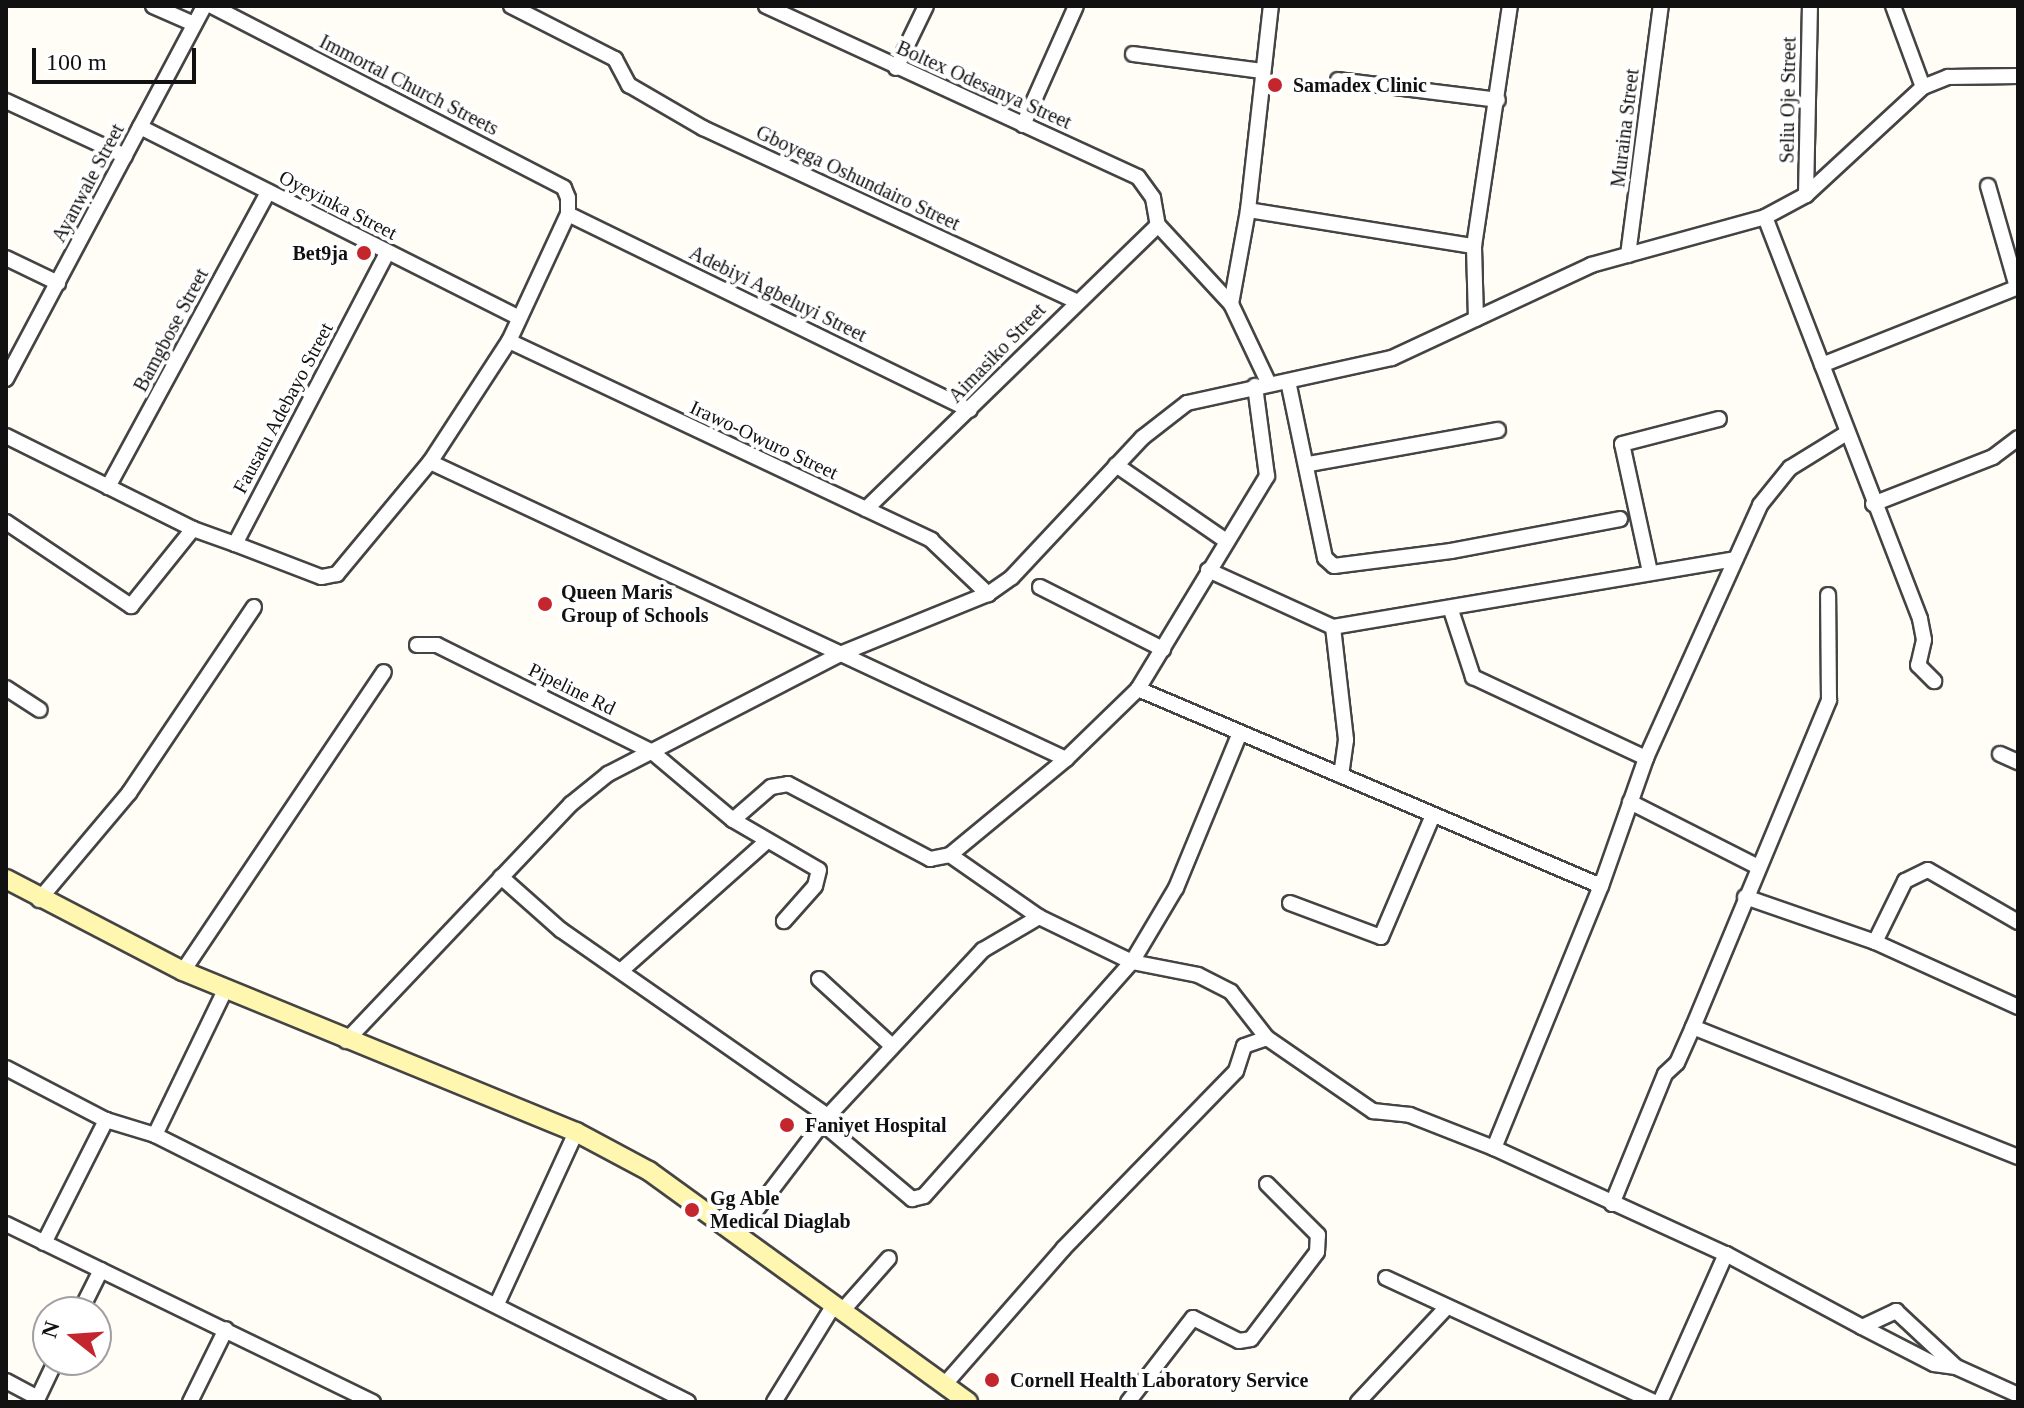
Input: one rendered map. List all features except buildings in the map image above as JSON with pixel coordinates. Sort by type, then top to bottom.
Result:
[{"type":"main road","points":[[6,879],[39,900],[183,971],[346,1041],[576,1132],[649,1171],[968,1402]]},
{"type":"street","points":[[153,6],[194,24]]},
{"type":"street","name":"Ayanwale Street","points":[[6,379],[204,6]]},
{"type":"street","name":"Immortal Church Streets","points":[[212,6],[564,188],[568,214]]},
{"type":"street","name":"Gboyega Oshundairo Street","points":[[511,6],[615,59],[629,85],[716,135],[1075,301]]},
{"type":"street","points":[[896,68],[926,6]]},
{"type":"street","points":[[1023,125],[1076,6]]},
{"type":"street","points":[[1231,304],[1248,210],[1271,6]]},
{"type":"street","points":[[1476,319],[1474,246],[1510,6]]},
{"type":"street","name":"Muraina Street","points":[[1628,255],[1661,6]]},
{"type":"street","name":"Seliu Oje Street","points":[[1806,195],[1810,6]]},
{"type":"street","points":[[1893,6],[1923,87]]},
{"type":"street","name":"Boltex Odesanya Street","points":[[769,7],[1138,177],[1153,198],[1158,225]]},
{"type":"street","points":[[1133,54],[1263,71]]},
{"type":"street","points":[[346,1041],[571,804],[608,774],[840,654],[988,594],[1012,577],[1116,465],[1187,403],[1392,358],[1591,265],[1765,217],[1806,195],[1923,87],[1948,77],[2018,76]]},
{"type":"street","points":[[1338,80],[1498,100]]},
{"type":"street","points":[[6,101],[125,156]]},
{"type":"street","name":"Oyeyinka Street","points":[[140,127],[519,318]]},
{"type":"street","points":[[1822,365],[2018,287],[1988,186]]},
{"type":"street","name":"Bamgbose Street","points":[[108,487],[268,192]]},
{"type":"street","points":[[1248,210],[1474,246]]},
{"type":"street","points":[[6,436],[193,529],[321,577],[337,574],[430,462],[509,341],[568,214]]},
{"type":"street","name":"Adebiyi Agbeluyi Street","points":[[568,214],[970,410]]},
{"type":"street","points":[[1765,217],[1845,434],[1924,631],[1918,665],[1934,681]]},
{"type":"street","points":[[733,820],[771,787],[788,784],[930,859],[950,855],[1066,759],[1138,689],[1269,471],[1262,385],[1231,304],[1158,225]]},
{"type":"street","name":"Aimasiko Street","points":[[866,509],[970,410],[1075,301],[1158,225]]},
{"type":"street","name":"Fausatu Adebayo Street","points":[[235,544],[387,253]]},
{"type":"street","points":[[6,258],[58,283]]},
{"type":"street","name":"Irawo-Owuro Street","points":[[509,341],[931,540],[988,594]]},
{"type":"street","points":[[1288,381],[1309,464],[1325,558],[1334,566],[1451,551],[1620,519]]},
{"type":"street","points":[[1650,572],[1622,444],[1719,419]]},
{"type":"street","points":[[1309,464],[1498,430]]},
{"type":"street","points":[[1494,1148],[1601,886],[1646,758],[1735,559],[1773,485],[1790,468],[1845,434]]},
{"type":"street","points":[[1873,504],[1993,457],[2018,438]]},
{"type":"street","points":[[430,462],[1066,759]]},
{"type":"street","points":[[1116,465],[1226,541]]},
{"type":"street","points":[[6,522],[131,606],[193,529]]},
{"type":"street","points":[[1208,570],[1333,627],[1451,610],[1735,559]]},
{"type":"street","points":[[1040,587],[1163,649]]},
{"type":"street","points":[[1612,1204],[1665,1074],[1677,1063],[1693,1027],[1829,700],[1828,595]]},
{"type":"street","points":[[39,900],[129,793],[254,607]]},
{"type":"street","points":[[1451,610],[1473,677],[1646,758]]},
{"type":"street","points":[[1333,627],[1346,740],[1341,776]]},
{"type":"street","name":"Pipeline Rd","points":[[417,645],[437,645],[651,751],[765,843],[813,864],[821,877],[784,921]]},
{"type":"street","points":[[183,971],[384,672]]},
{"type":"street","points":[[6,688],[40,710]]},
{"type":"street","points":[[1138,689],[1239,735],[1601,886]]},
{"type":"street","points":[[501,877],[561,930],[623,969],[825,1119],[912,1199],[920,1199],[1132,962],[1176,888],[1239,735]]},
{"type":"street","points":[[2000,754],[2018,762]]},
{"type":"street","points":[[1630,802],[1758,867]]},
{"type":"street","points":[[1290,903],[1381,937],[1433,815]]},
{"type":"street","points":[[623,969],[765,843]]},
{"type":"street","points":[[950,855],[1039,917],[1132,962],[1198,975],[1231,992],[1267,1038],[1373,1111],[1410,1115],[1494,1148],[1726,1254],[1934,1364],[1956,1367],[2018,1395]]},
{"type":"street","points":[[1875,942],[1905,881],[1928,870],[2018,922]]},
{"type":"street","points":[[1745,897],[1875,942],[2018,1007]]},
{"type":"street","points":[[738,1234],[825,1119],[983,950],[1039,917]]},
{"type":"street","points":[[819,979],[892,1046]]},
{"type":"street","points":[[155,1135],[226,988]]},
{"type":"street","points":[[1693,1027],[2017,1155]]},
{"type":"street","points":[[945,1384],[1063,1249],[1236,1071],[1244,1046],[1267,1038]]},
{"type":"street","points":[[6,1068],[106,1120],[155,1135],[688,1402]]},
{"type":"street","points":[[44,1243],[106,1120]]},
{"type":"street","points":[[497,1304],[576,1132]]},
{"type":"street","points":[[1128,1402],[1193,1318],[1239,1341],[1251,1339],[1317,1252],[1318,1235],[1267,1184]]},
{"type":"street","points":[[6,1224],[373,1402]]},
{"type":"street","points":[[1660,1402],[1726,1254]]},
{"type":"street","points":[[774,1402],[838,1308],[889,1258]]},
{"type":"street","points":[[88,1296],[101,1270]]},
{"type":"street","points":[[1386,1278],[1444,1310],[1654,1402]]},
{"type":"street","points":[[1358,1402],[1444,1310]]},
{"type":"street","points":[[1862,1327],[1896,1311],[1956,1367]]},
{"type":"street","points":[[190,1402],[226,1329]]},
{"type":"street","points":[[6,1381],[37,1400],[48,1376]]},
{"type":"place","name":"Samadex Clinic","points":[[1275,85]]},
{"type":"place","name":"Bet9ja","points":[[364,253]]},
{"type":"place","name":"Queen Maris Group of Schools","points":[[545,604]]},
{"type":"place","name":"Faniyet Hospital","points":[[787,1125]]},
{"type":"place","name":"Gg Able Medical Diaglab","points":[[692,1210]]},
{"type":"place","name":"Cornell Health Laboratory Service","points":[[992,1380]]}]
